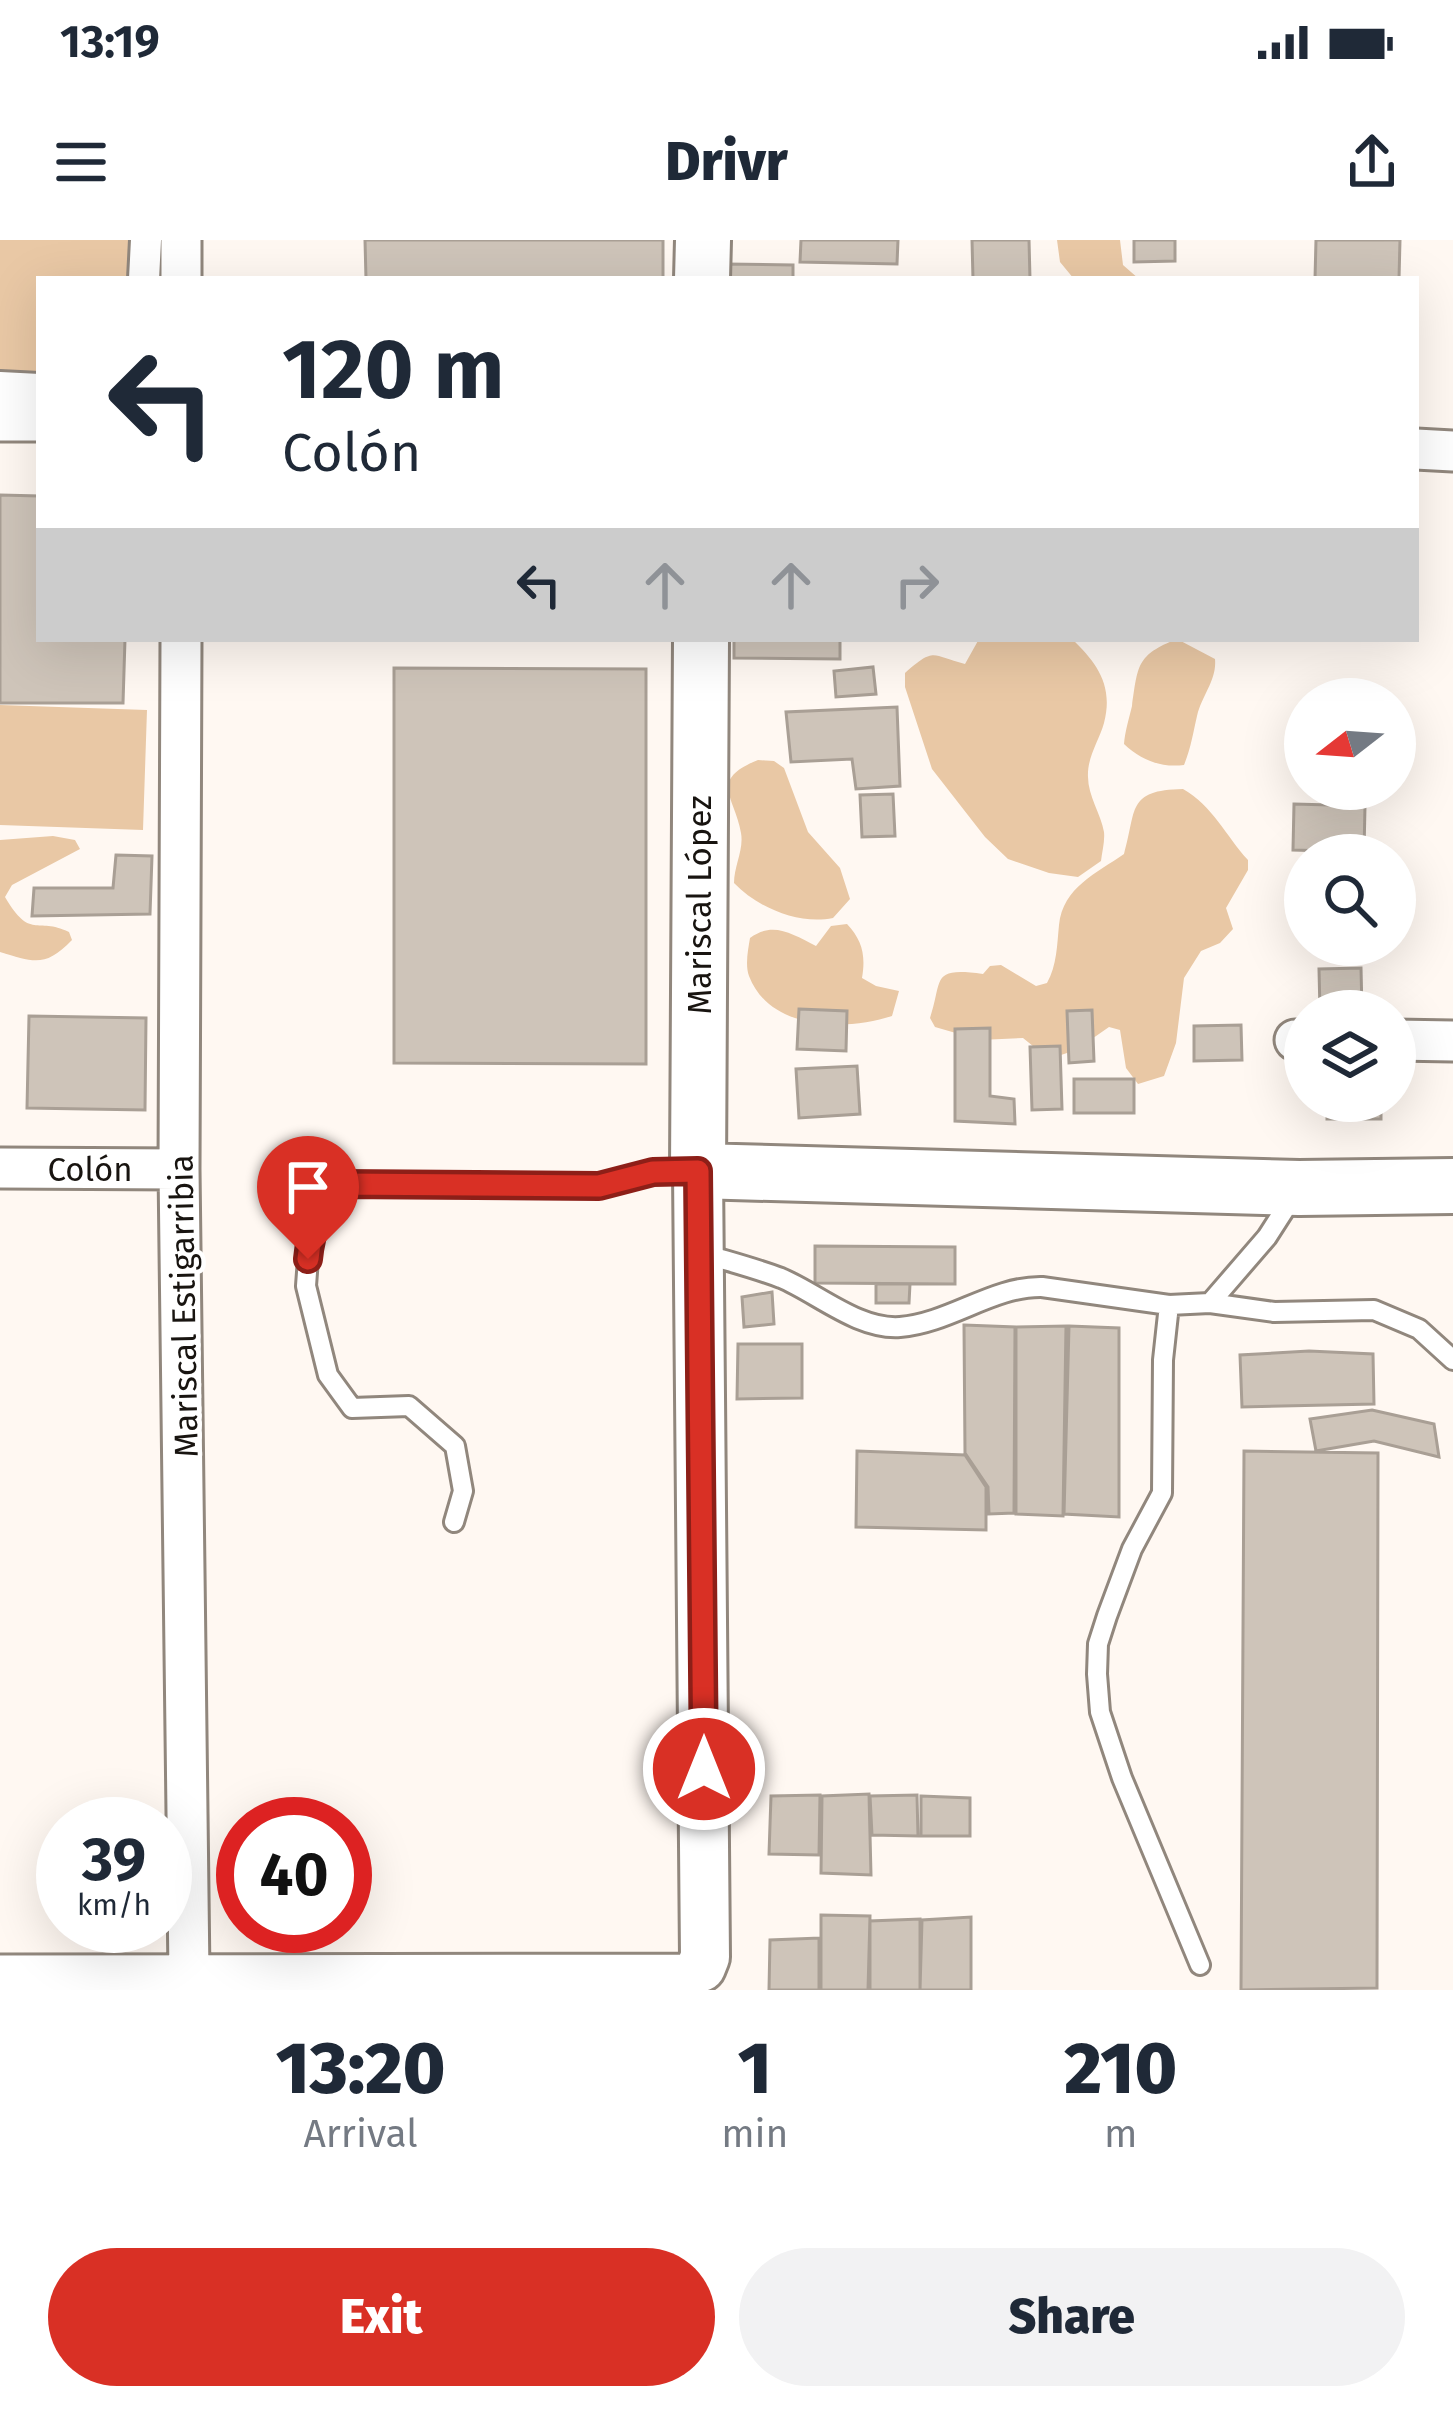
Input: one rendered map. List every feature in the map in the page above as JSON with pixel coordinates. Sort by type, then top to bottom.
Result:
[{"type":"main road","points":[[702,276],[703,240]]},
{"type":"main road","name":"Mariscal López","points":[[698,1171],[701,642]]},
{"type":"main road","points":[[698,1171],[1299,1188],[1453,1186]]},
{"type":"street","points":[[144,276],[146,240]]},
{"type":"street","points":[[181,240],[181,276]]},
{"type":"street","points":[[0,387],[36,388]]},
{"type":"street","points":[[0,421],[36,421]]},
{"type":"street","points":[[1419,449],[1453,451]]},
{"type":"street","name":"Mariscal Estigarribia","points":[[181,642],[179,1169],[188,1982]]},
{"type":"street","points":[[1416,1040],[1453,1041]]},
{"type":"street","name":"Colón","points":[[0,1168],[179,1169]]},
{"type":"street","points":[[0,1975],[188,1982],[685,1974],[707,1978],[698,1171]]},
{"type":"lane","points":[[454,1522],[464,1491],[455,1446],[409,1406],[352,1408],[328,1376],[306,1286],[310,1232],[321,1208],[339,1184],[599,1186],[653,1172],[698,1171]]},
{"type":"lane","points":[[1210,1303],[1267,1238],[1299,1188]]},
{"type":"lane","points":[[701,1252],[784,1280],[839,1311],[896,1328],[946,1316],[1023,1286],[1168,1305],[1210,1303],[1274,1312],[1374,1310],[1419,1329],[1453,1360]]},
{"type":"lane","points":[[1168,1305],[1162,1492],[1124,1571],[1098,1644],[1097,1674],[1100,1712],[1122,1778],[1200,1965]]},
{"type":"shaded area","points":[[0,240],[154,240],[154,276],[36,276],[36,400],[0,399]]},
{"type":"shaded area","points":[[1057,240],[1120,240],[1123,265],[1136,276],[1072,276],[1060,262]]},
{"type":"shaded area","points":[[977,642],[1075,642],[1101,675],[1106,709],[1088,777],[1104,843],[1101,861],[1078,877],[1008,859],[932,769],[905,687],[905,673],[934,655],[965,664]]},
{"type":"shaded area","points":[[1183,642],[1215,659],[1184,765],[1152,762],[1124,744],[1141,664],[1154,651]]},
{"type":"shaded area","points":[[0,705],[147,710],[143,830],[0,825]]},
{"type":"shaded area","points":[[758,760],[774,761],[784,768],[808,832],[840,868],[850,899],[833,918],[807,919],[780,912],[734,883],[742,839],[729,782]]},
{"type":"shaded area","points":[[1183,789],[1218,822],[1248,860],[1248,870],[1226,908],[1233,929],[1220,943],[1201,951],[1184,978],[1176,1043],[1164,1076],[1138,1084],[1126,1068],[1120,1030],[1109,1027],[1076,1050],[1049,1059],[1023,1038],[980,1040],[935,1027],[930,1018],[946,975],[983,974],[990,966],[1001,965],[1036,986],[1047,983],[1062,912],[1074,891],[1124,854],[1133,814],[1143,798]]},
{"type":"shaded area","points":[[53,836],[75,840],[80,849],[12,885],[5,897],[21,919],[69,932],[72,940],[46,959],[0,952],[0,840]]},
{"type":"shaded area","points":[[847,924],[862,948],[862,978],[899,991],[892,1016],[853,1024],[811,1022],[774,1008],[759,994],[748,972],[750,938],[775,930],[816,946],[831,926]]},
{"type":"building","points":[[365,240],[663,240],[663,276],[366,276]]},
{"type":"building","points":[[801,240],[898,240],[897,264],[800,262]]},
{"type":"building","points":[[972,240],[1029,240],[1030,276],[973,276]]},
{"type":"building","points":[[1134,240],[1175,240],[1175,261],[1134,262]]},
{"type":"building","points":[[1316,240],[1400,240],[1399,276],[1315,276]]},
{"type":"building","points":[[725,264],[793,265],[793,276],[725,276]]},
{"type":"building","points":[[0,495],[36,496],[36,642],[125,642],[123,703],[0,703]]},
{"type":"building","points":[[734,642],[840,642],[840,659],[734,658]]},
{"type":"building","points":[[873,667],[876,694],[836,697],[834,671]]},
{"type":"building","points":[[394,668],[646,669],[646,1064],[394,1063]]},
{"type":"building","points":[[897,707],[900,786],[856,789],[852,759],[791,762],[786,712]]},
{"type":"building","points":[[893,794],[895,836],[862,837],[860,795]]},
{"type":"building","points":[[1294,810],[1365,810],[1364,834],[1293,834]]},
{"type":"building","points":[[116,855],[152,856],[150,914],[32,916],[34,888],[113,888]]},
{"type":"building","points":[[1361,968],[1362,990],[1320,990],[1319,969]]},
{"type":"building","points":[[799,1009],[847,1011],[846,1051],[797,1049]]},
{"type":"building","points":[[1092,1010],[1094,1061],[1069,1063],[1067,1011]]},
{"type":"building","points":[[29,1016],[146,1018],[145,1110],[27,1108]]},
{"type":"building","points":[[1241,1025],[1242,1060],[1194,1061],[1194,1026]]},
{"type":"building","points":[[990,1028],[990,1096],[1014,1099],[1015,1124],[955,1121],[955,1029]]},
{"type":"building","points":[[1060,1046],[1062,1109],[1032,1110],[1030,1047]]},
{"type":"building","points":[[857,1066],[860,1114],[799,1118],[796,1069]]},
{"type":"building","points":[[1074,1079],[1134,1079],[1134,1113],[1074,1113]]},
{"type":"building","points":[[815,1246],[955,1247],[955,1284],[815,1283]]},
{"type":"building","points":[[876,1284],[910,1284],[909,1303],[876,1303]]},
{"type":"building","points":[[772,1292],[774,1324],[744,1327],[742,1297]]},
{"type":"building","points":[[964,1325],[1015,1327],[1014,1513],[989,1514],[988,1487],[965,1453]]},
{"type":"building","points":[[1066,1326],[1063,1516],[1016,1514],[1016,1327]]},
{"type":"building","points":[[1069,1326],[1119,1328],[1119,1517],[1064,1514]]},
{"type":"building","points":[[738,1344],[802,1344],[802,1398],[737,1399]]},
{"type":"building","points":[[1373,1354],[1374,1404],[1242,1407],[1240,1355]]},
{"type":"building","points":[[1372,1410],[1434,1424],[1439,1457],[1374,1441],[1316,1451],[1310,1419]]},
{"type":"building","points":[[857,1451],[965,1455],[986,1487],[986,1530],[856,1527]]},
{"type":"building","points":[[1244,1451],[1378,1453],[1377,1988],[1241,1990]]},
{"type":"building","points":[[869,1794],[871,1875],[821,1873],[822,1796]]},
{"type":"building","points":[[820,1795],[819,1855],[769,1854],[771,1796]]},
{"type":"building","points":[[917,1795],[918,1836],[872,1835],[870,1796]]},
{"type":"building","points":[[921,1796],[970,1798],[970,1836],[921,1836]]},
{"type":"building","points":[[821,1915],[870,1916],[868,1990],[821,1990]]},
{"type":"building","points":[[971,1917],[971,1990],[920,1990],[922,1920]]},
{"type":"building","points":[[920,1919],[920,1990],[870,1990],[870,1921]]},
{"type":"building","points":[[819,1938],[819,1990],[769,1990],[770,1940]]},
{"type":"route","points":[[308,1259],[310,1232],[339,1184],[599,1186],[653,1172],[698,1171],[704,1769]]}]
